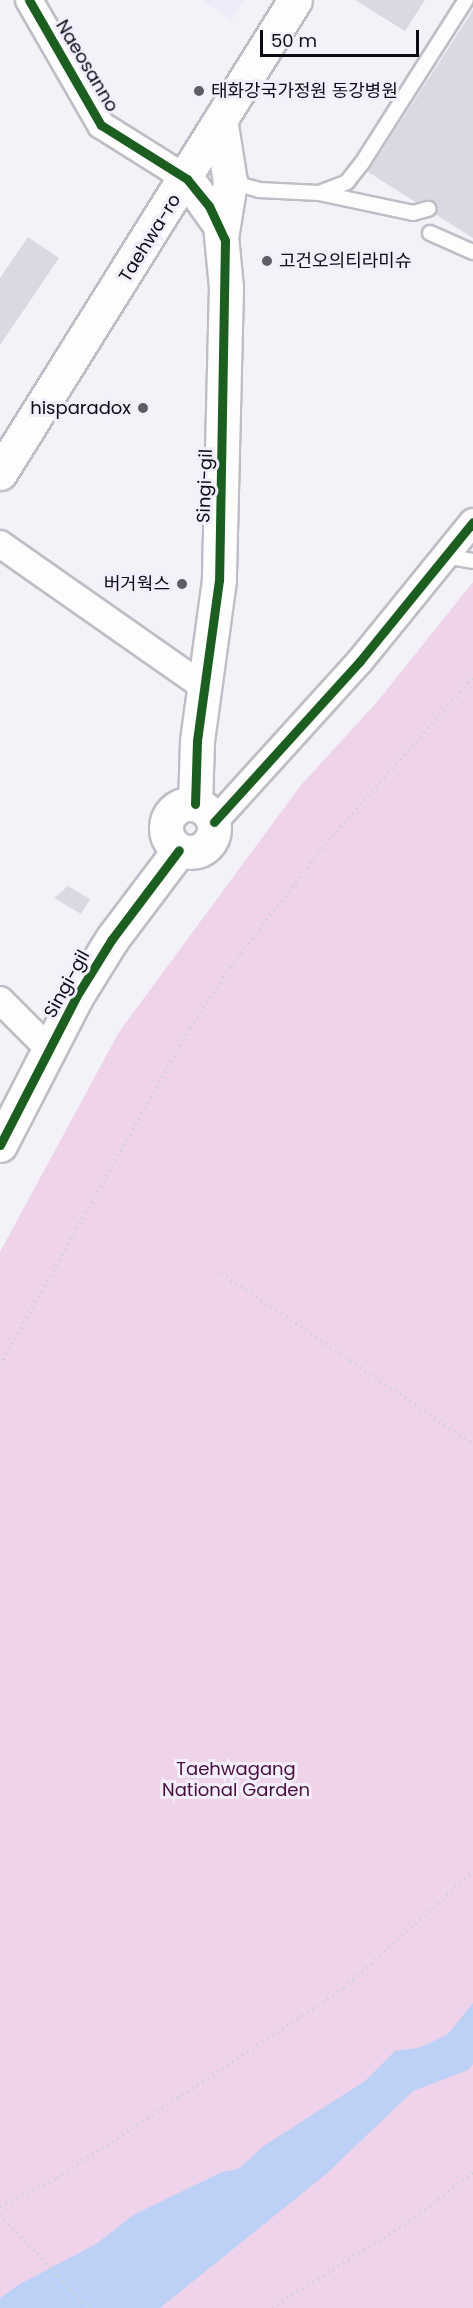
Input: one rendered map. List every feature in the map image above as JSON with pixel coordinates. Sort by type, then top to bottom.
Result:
[{"type":"street","name":"Naeosanno","points":[[29,0],[101,125],[187,179]]},
{"type":"street","name":"Taehwa-ro","points":[[0,473],[221,125],[295,0]]},
{"type":"street","points":[[221,125],[230,182],[222,232]]},
{"type":"street","name":"Singi-gil","points":[[0,1145],[51,1051],[76,996],[112,939],[179,850],[167,838],[166,820],[176,807],[204,813],[197,741],[207,688],[219,569],[226,329],[222,232],[209,206],[187,179]]},
{"type":"street","points":[[204,813],[360,661],[473,522]]},
{"type":"street","points":[[0,544],[207,688]]},
{"type":"street","points":[[0,1000],[51,1051]]},
{"type":"lane","points":[[319,193],[347,182],[362,163],[466,0]]},
{"type":"lane","points":[[230,182],[259,190],[319,193],[413,213],[428,209]]},
{"type":"lane","points":[[430,233],[473,252]]},
{"type":"lane","points":[[445,556],[473,561]]},
{"type":"path","points":[[0,1365],[185,1038],[230,968],[332,836],[473,678]]},
{"type":"path","points":[[221,1273],[473,1444]]},
{"type":"path","points":[[0,2206],[57,2178],[344,1988],[473,1872]]},
{"type":"path","points":[[272,2308],[415,2218],[473,2172]]},
{"type":"path","points":[[0,2215],[88,2308]]},
{"type":"shaded area","points":[[202,0],[244,0],[231,21]]},
{"type":"green space","name":"Taehwagang National Garden","points":[[473,582],[473,2308],[0,2308],[0,1252],[119,1032],[301,785],[377,702]]},
{"type":"water","points":[[473,2003],[473,2064],[468,2070],[413,2091],[325,2175],[160,2308],[0,2308],[0,2298],[20,2284],[96,2244],[135,2214],[222,2172],[238,2169],[265,2145],[365,2081],[395,2051],[418,2048],[447,2035]]},
{"type":"building","points":[[355,0],[425,0],[405,31]]},
{"type":"building","points":[[473,10],[473,238],[435,214],[434,202],[417,203],[368,172]]},
{"type":"building","points":[[28,237],[59,258],[0,345],[0,278]]},
{"type":"building","points":[[68,886],[90,899],[81,914],[54,898]]},
{"type":"cycle path","points":[[29,0],[101,125],[187,179],[209,206],[225,241],[219,580],[197,741],[195,804]]},
{"type":"cycle path","points":[[214,822],[360,661],[473,522]]},
{"type":"cycle path","points":[[0,1145],[76,997],[112,939],[179,850]]},
{"type":"place","name":"태화강국가정원 동강병원","points":[[199,91]]},
{"type":"place","name":"고건오의티라미슈","points":[[267,261]]},
{"type":"place","name":"hisparadox","points":[[143,408]]},
{"type":"place","name":"버거웍스","points":[[182,584]]}]
